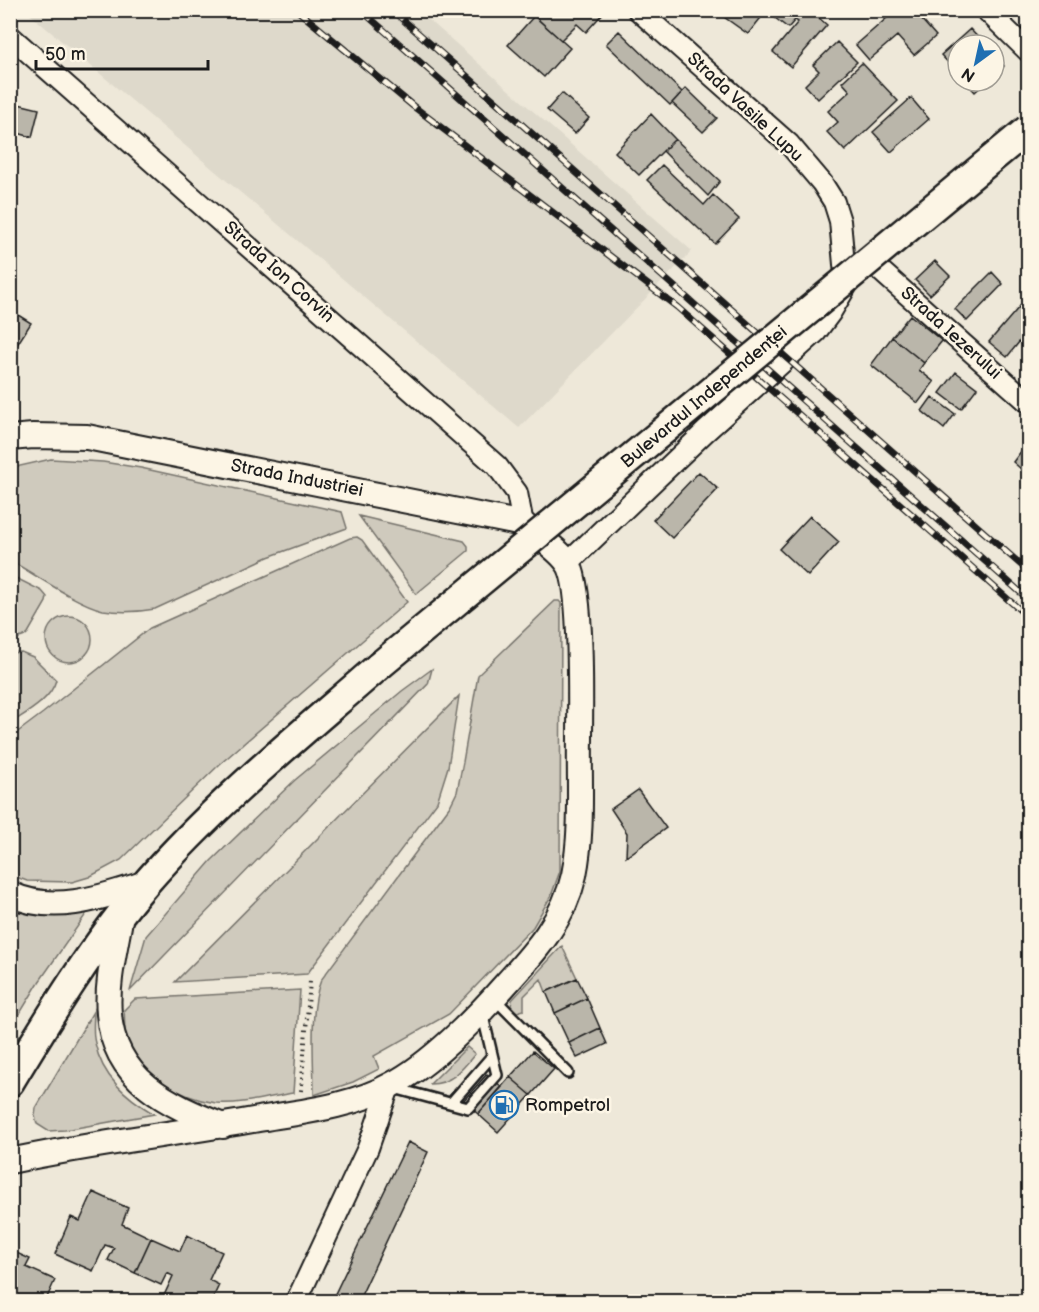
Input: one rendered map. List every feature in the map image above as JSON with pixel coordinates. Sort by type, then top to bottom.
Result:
[{"type":"main road","name":"Bulevardul Independenței","points":[[10,1082],[81,970],[146,883],[268,763],[379,666],[1029,129]]},
{"type":"street","name":"Strada Vasile Lupu","points":[[638,10],[789,144],[822,183],[834,202],[840,220],[846,286]]},
{"type":"street","points":[[986,10],[1029,51]]},
{"type":"street","name":"Strada Ion Corvin","points":[[10,36],[497,466],[517,493],[523,524]]},
{"type":"street","points":[[10,1161],[65,1149],[300,1113],[361,1097],[389,1087],[427,1061],[488,1004],[543,942],[561,913],[573,877],[579,819],[578,618],[568,563],[697,440],[816,332],[846,286],[1029,137]]},
{"type":"street","name":"Strada Iezerului","points":[[873,264],[1029,402]]},
{"type":"street","name":"Strada Industriei","points":[[10,438],[87,437],[523,524],[568,563]]},
{"type":"street","points":[[10,894],[22,899],[64,904],[99,898],[146,883]]},
{"type":"street","points":[[122,914],[110,979],[109,1014],[115,1043],[125,1064],[158,1096],[223,1126]]},
{"type":"street","points":[[296,1302],[368,1148],[389,1087]]},
{"type":"lane","points":[[389,1087],[468,1108],[496,1075],[492,1056],[488,1004]]},
{"type":"lane","points":[[488,1004],[568,1073]]},
{"type":"lane","points":[[452,1103],[492,1056]]},
{"type":"path","points":[[300,1113],[310,981]]},
{"type":"shaded area","points":[[26,11],[419,11],[692,251],[519,428]]},
{"type":"shaded area","points":[[51,459],[103,462],[141,468],[342,512],[347,528],[268,557],[155,609],[129,612],[103,610],[69,596],[11,561],[11,468]]},
{"type":"shaded area","points":[[359,516],[464,541],[468,546],[468,551],[416,594]]},
{"type":"shaded area","points":[[357,537],[362,540],[407,602],[220,764],[121,860],[89,877],[72,882],[27,881],[11,875],[11,737],[150,628],[350,538]]},
{"type":"shaded area","points":[[10,575],[42,591],[47,597],[28,633],[20,638],[11,638]]},
{"type":"shaded area","points":[[555,601],[561,603],[560,871],[551,896],[533,927],[449,1014],[374,1056],[379,1069],[353,1082],[314,1095],[314,1021],[317,992],[321,980],[450,806],[457,792],[478,675]]},
{"type":"shaded area","points":[[69,616],[85,623],[92,639],[85,655],[69,662],[53,655],[46,639],[53,623]]},
{"type":"shaded area","points":[[21,652],[33,657],[56,680],[44,700],[11,723],[11,653]]},
{"type":"shaded area","points":[[432,669],[428,684],[130,991],[146,936],[211,861],[295,780]]},
{"type":"shaded area","points":[[459,696],[448,767],[437,802],[307,974],[175,982]]},
{"type":"shaded area","points":[[11,903],[91,907],[39,982],[11,1028]]},
{"type":"shaded area","points":[[562,946],[577,978],[546,992],[541,979],[524,996],[524,1010],[517,1012],[511,1006],[512,1000]]},
{"type":"shaded area","points":[[300,990],[293,1093],[245,1102],[226,1103],[216,1103],[188,1096],[150,1073],[140,1063],[126,1038],[124,1010],[135,999]]},
{"type":"shaded area","points":[[94,1010],[94,1039],[103,1066],[125,1093],[154,1114],[48,1131],[37,1124],[36,1108]]},
{"type":"shaded area","points":[[467,1047],[475,1054],[461,1071],[444,1082],[430,1084]]},
{"type":"building","points":[[532,10],[606,10],[586,32],[577,24],[561,40],[530,12]]},
{"type":"building","points":[[714,10],[758,10],[764,14],[748,34]]},
{"type":"building","points":[[782,10],[810,10],[827,25],[791,67],[773,52],[798,22],[795,20],[788,28],[775,18]]},
{"type":"building","points":[[896,10],[913,10],[936,36],[914,55],[897,36],[869,60],[856,45]]},
{"type":"building","points":[[534,16],[570,48],[544,77],[508,45]]},
{"type":"building","points":[[619,31],[682,92],[670,105],[606,44]]},
{"type":"building","points":[[837,42],[857,62],[818,99],[805,85],[819,71],[813,65]]},
{"type":"building","points":[[946,51],[946,60],[941,55]]},
{"type":"building","points":[[862,63],[898,101],[845,151],[827,132],[838,122],[828,111],[850,91],[842,82]]},
{"type":"building","points":[[686,88],[717,118],[703,132],[672,103]]},
{"type":"building","points":[[562,93],[589,118],[575,134],[547,110]]},
{"type":"building","points":[[911,98],[929,119],[891,152],[873,132]]},
{"type":"building","points":[[10,102],[39,109],[32,137],[10,131]]},
{"type":"building","points":[[651,114],[675,139],[639,175],[615,152]]},
{"type":"building","points":[[675,139],[720,181],[708,196],[663,151]]},
{"type":"building","points":[[662,165],[704,205],[713,195],[739,219],[715,244],[647,180]]},
{"type":"building","points":[[935,261],[950,276],[930,295],[915,280]]},
{"type":"building","points":[[992,272],[1003,284],[967,321],[955,309]]},
{"type":"building","points":[[1026,299],[1028,302],[1028,331],[1007,357],[989,342]]},
{"type":"building","points":[[10,310],[31,323],[15,348],[10,345]]},
{"type":"building","points":[[910,315],[942,341],[924,363],[892,337]]},
{"type":"building","points":[[892,337],[924,363],[919,370],[934,382],[918,403],[871,365]]},
{"type":"building","points":[[956,372],[977,388],[961,409],[940,393]]},
{"type":"building","points":[[932,397],[955,414],[944,429],[922,411]]},
{"type":"building","points":[[1028,442],[1028,475],[1013,462]]},
{"type":"building","points":[[699,472],[718,489],[672,538],[653,520]]},
{"type":"building","points":[[810,516],[839,542],[808,576],[779,549]]},
{"type":"building","points":[[638,790],[666,828],[626,857],[627,833],[611,809]]},
{"type":"building","points":[[577,978],[587,998],[555,1013],[546,992]]},
{"type":"building","points":[[587,998],[600,1028],[569,1043],[555,1013]]},
{"type":"building","points":[[600,1028],[607,1044],[577,1058],[569,1043]]},
{"type":"building","points":[[533,1051],[554,1069],[531,1095],[510,1077]]},
{"type":"building","points":[[487,1074],[502,1087],[478,1114],[463,1101]]},
{"type":"building","name":"Rompetrol","points":[[510,1077],[531,1095],[498,1132],[478,1114]]},
{"type":"building","points":[[408,1142],[428,1152],[358,1302],[331,1302]]},
{"type":"building","points":[[93,1192],[128,1208],[122,1224],[151,1238],[135,1273],[108,1260],[114,1248],[105,1245],[93,1271],[55,1254],[71,1217],[80,1221]]},
{"type":"building","points":[[187,1235],[222,1252],[209,1280],[219,1285],[211,1302],[161,1302],[173,1276],[167,1273],[161,1285],[135,1273],[151,1238],[180,1251]]},
{"type":"building","points":[[10,1250],[30,1259],[26,1267],[55,1280],[45,1302],[10,1302]]},
{"type":"railway","points":[[297,10],[413,106],[677,307],[1028,617]]},
{"type":"railway","points":[[361,10],[1028,599]]},
{"type":"railway","points":[[392,10],[1028,571]]},
{"type":"place","name":"Rompetrol","points":[[504,1105]]}]
